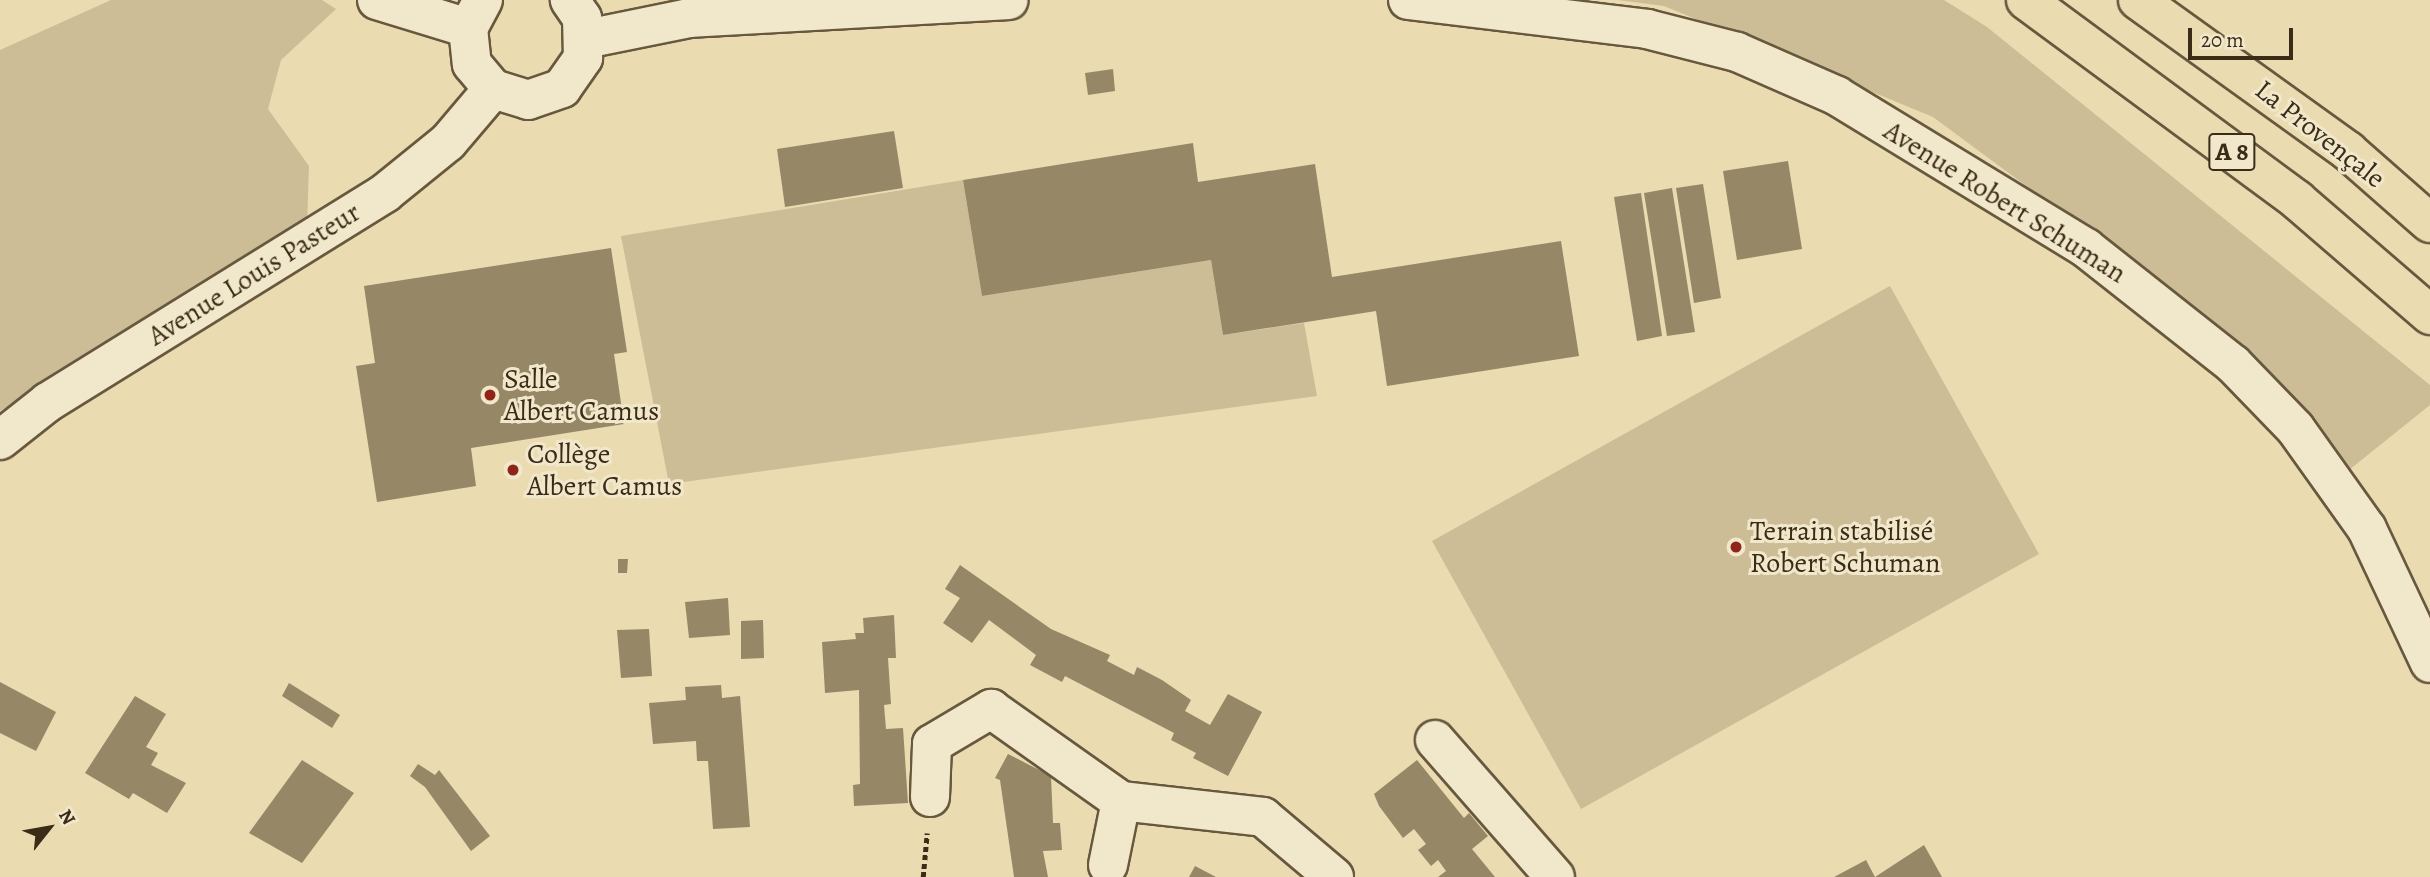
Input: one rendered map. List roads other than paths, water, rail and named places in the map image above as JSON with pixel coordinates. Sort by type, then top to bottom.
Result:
[{"type":"highway","name":"A 8","points":[[2026,0],[2297,200],[2430,315]]},
{"type":"highway","name":"La Provençale","points":[[2138,0],[2347,151],[2430,223]]},
{"type":"street","points":[[377,0],[476,14],[472,64],[493,89],[528,100],[562,88],[575,75],[586,39],[570,0]]},
{"type":"street","points":[[586,39],[688,18],[1008,0]]},
{"type":"street","name":"Avenue Robert Schuman","points":[[1408,0],[1647,29],[1737,51],[1837,96],[2086,248],[2233,364],[2294,428],[2367,529],[2430,663]]},
{"type":"street","name":"Avenue Louis Pasteur","points":[[0,440],[48,402],[385,193],[448,142],[493,89]]},
{"type":"street","points":[[930,797],[932,744],[991,709],[1121,801],[1263,817],[1321,872]]},
{"type":"street","points":[[1435,740],[1555,877]]},
{"type":"street","points":[[1108,865],[1121,801]]},
{"type":"place","name":"Salle Albert Camus","points":[[490,395]]},
{"type":"place","name":"Collège Albert Camus","points":[[513,470]]},
{"type":"place","name":"Terrain stabilisé Robert Schuman","points":[[1736,547]]}]
